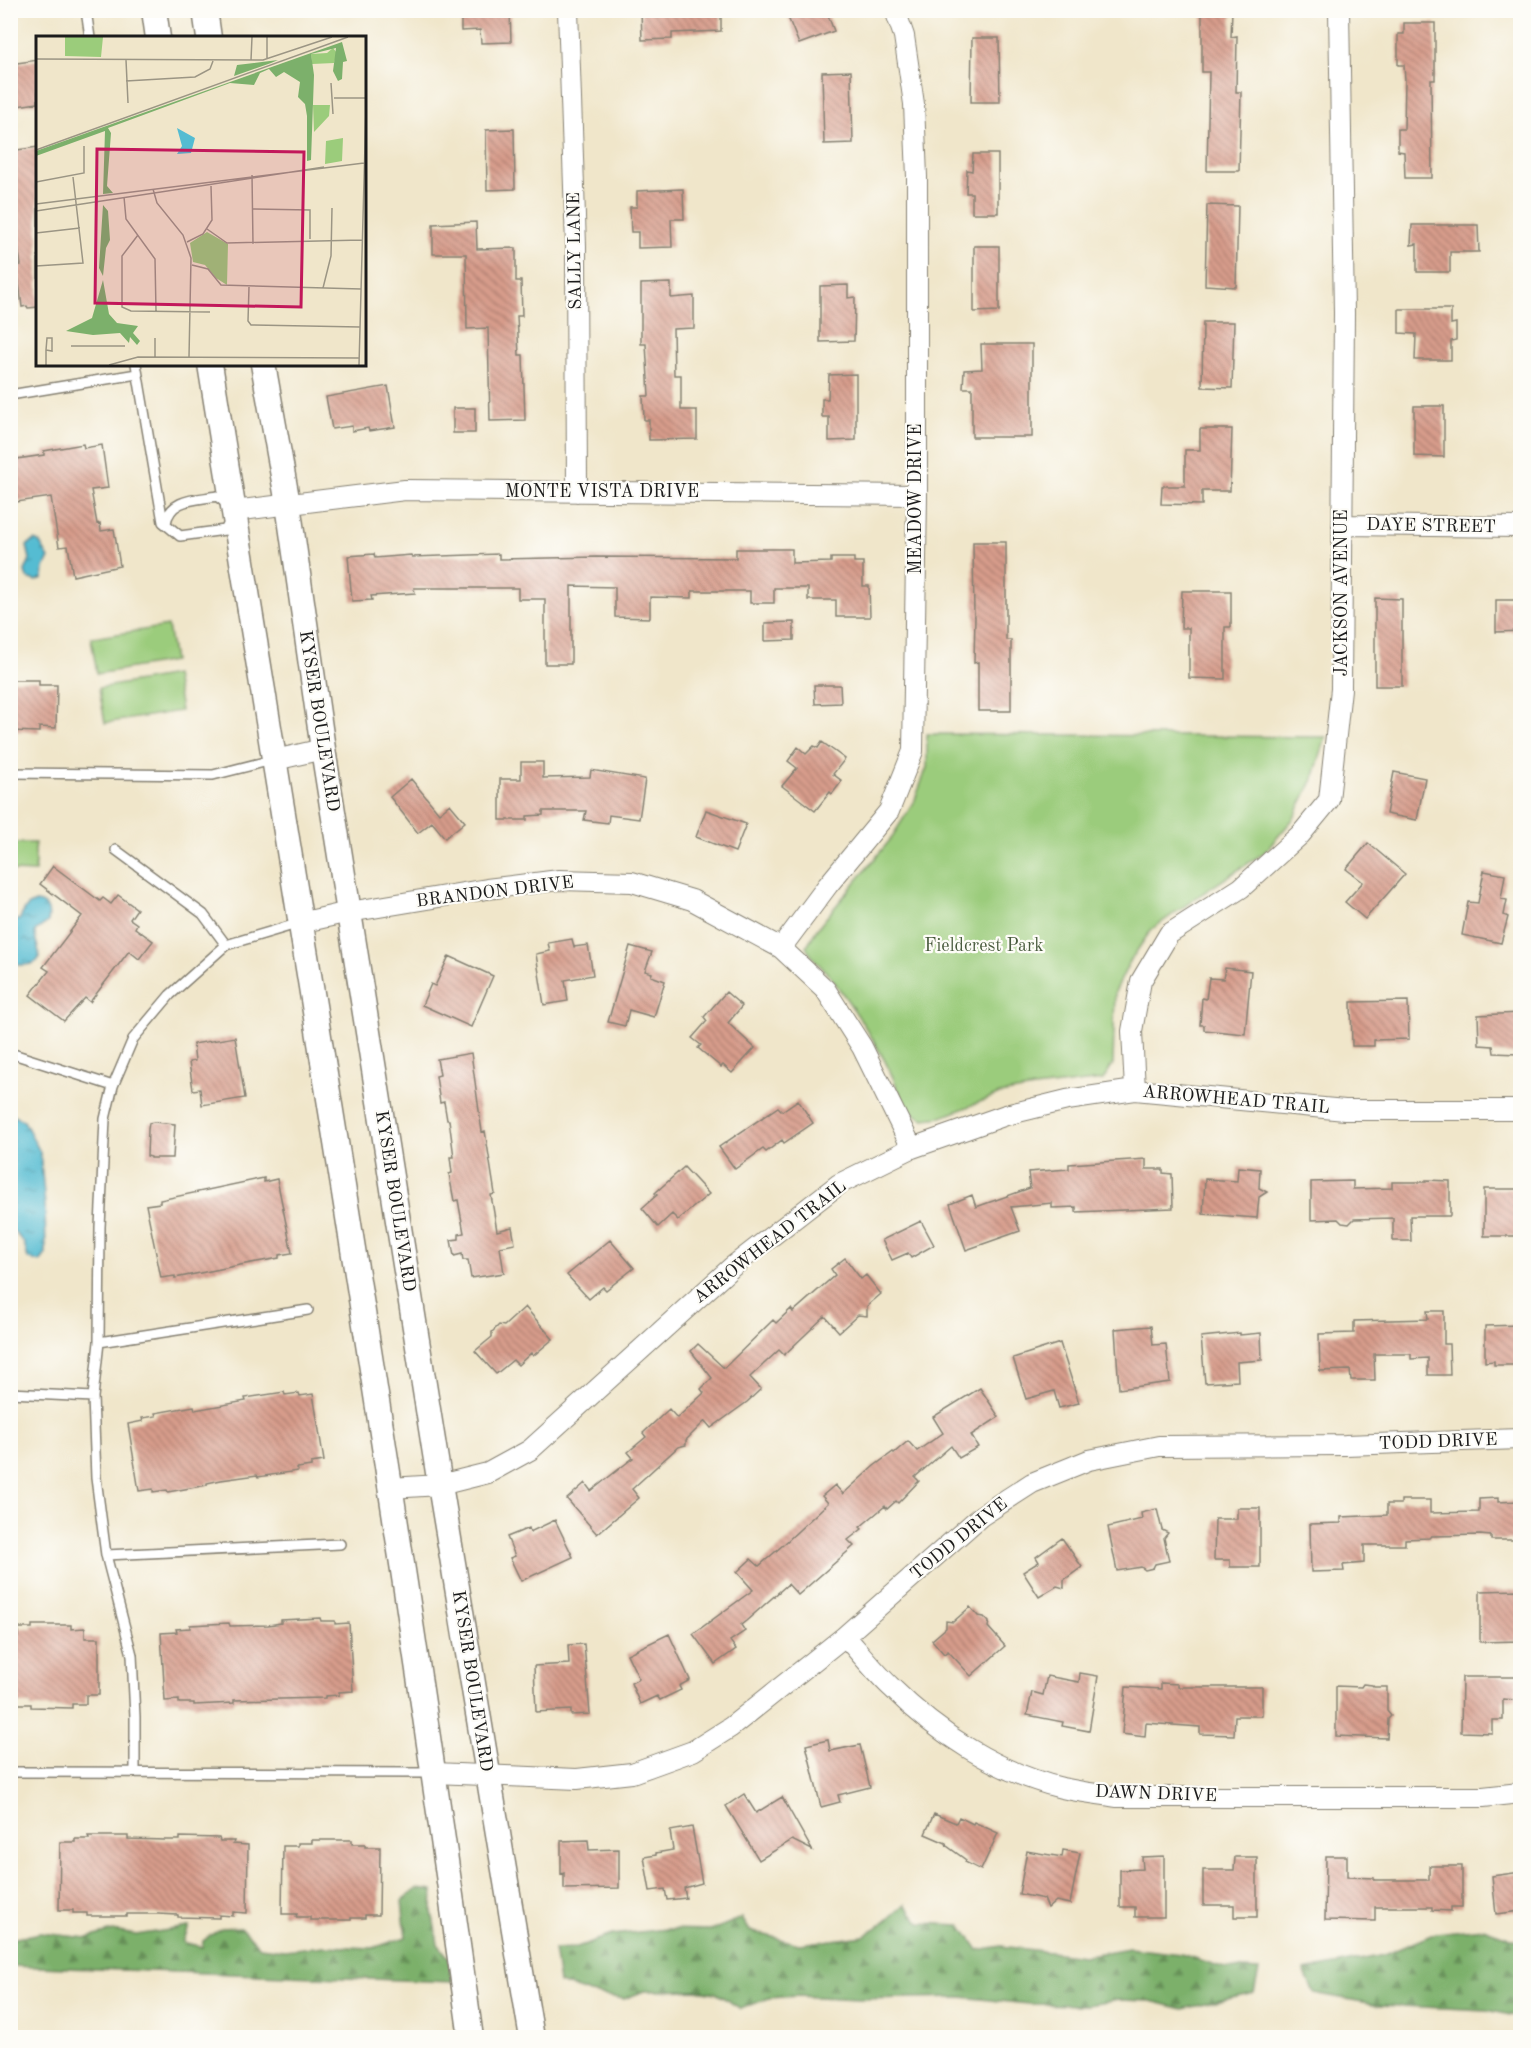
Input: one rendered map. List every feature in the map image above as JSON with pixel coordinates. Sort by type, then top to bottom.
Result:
[{"type":"street","points":[[154,10],[158,36]]},
{"type":"street","points":[[205,10],[209,36]]},
{"type":"street","name":"SALLY LANE","points":[[568,10],[576,246],[577,492]]},
{"type":"street","name":"MEADOW DRIVE","points":[[782,948],[828,885],[889,811],[913,752],[917,495],[917,177],[914,105],[904,36],[895,10]]},
{"type":"street","name":"JACKSON AVENUE","points":[[1136,1090],[1132,1031],[1141,981],[1169,934],[1241,888],[1302,834],[1329,800],[1341,689],[1344,313],[1339,10]]},
{"type":"street","points":[[210,366],[435,1773],[471,2037]]},
{"type":"street","name":"KYSER BOULEVARD","points":[[263,366],[288,504],[323,749],[440,1485],[532,2037]]},
{"type":"street","name":"MONTE VISTA DRIVE","points":[[234,511],[405,490],[917,495]]},
{"type":"street","name":"DAYE STREET","points":[[1342,525],[1521,527]]},
{"type":"street","points":[[275,760],[323,749]]},
{"type":"street","name":"BRANDON DRIVE","points":[[300,923],[350,912],[487,889],[559,880],[632,882],[692,900],[782,948],[825,989],[856,1037],[912,1148]]},
{"type":"street","name":"ARROWHEAD TRAIL","points":[[390,1488],[440,1485],[488,1473],[530,1450],[732,1267],[839,1184],[912,1148],[1006,1115],[1067,1100],[1136,1090],[1345,1110],[1521,1110]]},
{"type":"street","name":"TODD DRIVE","points":[[435,1773],[577,1779],[632,1773],[693,1751],[731,1727],[845,1636],[981,1516],[1032,1483],[1089,1460],[1160,1446],[1345,1445],[1521,1439]]},
{"type":"street","name":"DAWN DRIVE","points":[[845,1636],[890,1686],[928,1721],[982,1757],[1020,1775],[1062,1788],[1116,1797],[1483,1797],[1521,1793]]},
{"type":"lane","points":[[87,10],[90,36]]},
{"type":"lane","points":[[10,395],[136,369],[162,521],[180,536],[225,530],[234,511],[218,496],[176,504],[169,512],[166,523]]},
{"type":"lane","points":[[10,773],[213,775],[275,760]]},
{"type":"lane","points":[[116,850],[203,914],[226,945]]},
{"type":"lane","points":[[135,1773],[132,1655],[106,1555],[96,1478],[93,1397],[99,1342],[100,1227],[105,1119],[113,1086],[133,1039],[170,995],[226,945],[300,923]]},
{"type":"lane","points":[[10,1053],[113,1086]]},
{"type":"lane","points":[[99,1342],[308,1310]]},
{"type":"lane","points":[[10,1393],[93,1397]]},
{"type":"lane","points":[[106,1555],[340,1544]]},
{"type":"lane","points":[[10,1772],[435,1773]]},
{"type":"green space","points":[[168,626],[174,661],[97,674],[91,638]]},
{"type":"green space","points":[[175,675],[181,711],[105,723],[99,688]]},
{"type":"green space","name":"Fieldcrest Park","points":[[927,734],[1326,737],[1313,779],[1294,818],[1264,853],[1151,930],[1130,961],[1115,992],[1113,1064],[1103,1080],[1000,1094],[942,1117],[924,1119],[906,1110],[884,1058],[865,1026],[833,980],[806,947],[817,929],[890,840],[914,802],[927,767]]},
{"type":"green space","points":[[11,843],[35,843],[35,872],[11,871]]},
{"type":"green space","points":[[417,1889],[433,1891],[432,1911],[438,1944],[449,1958],[453,1982],[11,1966],[11,1939],[40,1933],[88,1938],[113,1931],[136,1935],[189,1927],[183,1942],[202,1947],[203,1941],[221,1928],[241,1927],[260,1947],[284,1950],[324,1946],[373,1948],[406,1937],[402,1901]]},
{"type":"green space","points":[[905,1904],[920,1923],[961,1925],[978,1950],[1001,1946],[1083,1956],[1129,1948],[1181,1954],[1225,1968],[1259,1970],[1254,1993],[1183,2009],[1150,2001],[1119,2000],[1087,2005],[1028,2004],[961,1997],[858,1999],[797,1996],[769,1998],[741,2009],[716,1993],[696,1990],[644,1991],[624,1999],[590,1993],[559,1983],[554,1949],[574,1948],[612,1935],[666,1929],[712,1930],[742,1918],[750,1931],[799,1944],[864,1936]]},
{"type":"green space","points":[[1483,1928],[1520,1941],[1520,2017],[1487,2010],[1379,2005],[1314,1993],[1304,1971],[1384,1955],[1436,1933]]},
{"type":"water","points":[[35,540],[40,543],[49,558],[44,568],[43,578],[36,581],[27,578],[25,571],[30,559],[27,546]]},
{"type":"water","points":[[36,902],[46,906],[49,914],[48,922],[35,931],[39,959],[36,963],[29,965],[18,965],[12,958],[14,956],[11,945],[11,920],[19,920],[27,906]]},
{"type":"water","points":[[11,1114],[24,1121],[40,1152],[45,1205],[46,1254],[40,1262],[28,1259],[24,1243],[11,1228]]},
{"type":"building","points":[[461,10],[510,10],[511,42],[481,43],[480,30],[461,31]]},
{"type":"building","points":[[641,10],[721,10],[721,31],[672,33],[672,39],[642,40]]},
{"type":"building","points":[[785,10],[826,10],[834,31],[799,44]]},
{"type":"building","points":[[1202,10],[1232,10],[1231,37],[1237,36],[1236,92],[1241,92],[1239,171],[1207,171],[1209,72],[1202,72]]},
{"type":"building","points":[[1404,23],[1435,23],[1435,80],[1431,80],[1432,178],[1405,178],[1404,152],[1398,151],[1398,129],[1404,129],[1405,80],[1404,65],[1398,65],[1398,34],[1404,34]]},
{"type":"building","points":[[972,38],[999,38],[1000,102],[971,102]]},
{"type":"building","points":[[36,60],[36,103],[10,107],[10,64]]},
{"type":"building","points":[[851,71],[853,143],[824,144],[822,72]]},
{"type":"building","points":[[514,129],[515,189],[487,190],[486,130]]},
{"type":"building","points":[[36,147],[36,307],[22,307],[17,266],[21,265],[13,217],[10,217],[10,151]]},
{"type":"building","points":[[973,154],[998,154],[998,213],[972,213],[972,193],[966,193],[967,170],[972,171]]},
{"type":"building","points":[[683,189],[684,219],[671,219],[672,247],[638,248],[638,232],[631,232],[630,207],[637,207],[637,191]]},
{"type":"building","points":[[1207,205],[1238,206],[1236,287],[1205,285]]},
{"type":"building","points":[[476,222],[477,249],[516,248],[516,281],[521,281],[522,316],[517,316],[519,355],[523,355],[525,420],[490,421],[488,328],[467,329],[466,254],[433,254],[433,224]]},
{"type":"building","points":[[1412,225],[1478,225],[1479,252],[1450,252],[1450,272],[1417,272],[1417,244],[1411,245]]},
{"type":"building","points":[[974,246],[999,246],[999,311],[974,312]]},
{"type":"building","points":[[671,283],[671,298],[694,296],[694,328],[673,329],[674,375],[681,375],[681,410],[697,410],[697,439],[649,440],[649,420],[644,420],[643,396],[649,396],[646,344],[641,344],[641,284]]},
{"type":"building","points":[[848,285],[848,298],[855,297],[854,341],[820,342],[820,286]]},
{"type":"building","points":[[1399,309],[1451,309],[1451,324],[1456,323],[1456,340],[1451,341],[1451,360],[1415,360],[1416,334],[1399,333]]},
{"type":"building","points":[[1203,322],[1234,322],[1232,388],[1202,387]]},
{"type":"building","points":[[981,344],[1032,344],[1032,437],[972,437],[972,388],[963,388],[964,370],[982,369]]},
{"type":"building","points":[[856,374],[856,440],[829,441],[829,417],[822,417],[822,399],[828,399],[829,375]]},
{"type":"building","points":[[388,386],[395,427],[369,431],[368,428],[352,431],[352,426],[332,429],[326,397]]},
{"type":"building","points":[[1414,406],[1444,406],[1444,457],[1414,456]]},
{"type":"building","points":[[453,408],[475,408],[475,433],[453,433]]},
{"type":"building","points":[[1200,429],[1232,429],[1230,491],[1202,491],[1202,505],[1161,504],[1162,486],[1185,486],[1185,450],[1200,450]]},
{"type":"building","points":[[83,444],[84,448],[102,445],[108,488],[91,490],[97,524],[100,523],[101,531],[114,529],[120,566],[73,576],[68,546],[59,547],[51,497],[10,503],[10,460],[44,455],[44,451]]},
{"type":"building","points":[[973,542],[1006,542],[1006,640],[1011,640],[1011,711],[978,711],[978,662],[974,663]]},
{"type":"building","points":[[736,549],[792,549],[792,563],[831,562],[831,558],[854,558],[854,562],[863,562],[863,586],[869,586],[870,617],[836,617],[836,600],[808,600],[808,588],[774,588],[774,603],[750,603],[750,591],[692,591],[692,598],[650,597],[650,618],[615,617],[615,587],[571,586],[571,664],[545,664],[545,599],[518,599],[518,588],[414,588],[415,593],[371,596],[372,600],[352,601],[348,556],[374,554],[375,558],[411,555],[412,557],[499,554],[499,559],[736,558]]},
{"type":"building","points":[[1182,591],[1231,591],[1231,627],[1225,627],[1225,679],[1189,678],[1189,628],[1181,628]]},
{"type":"building","points":[[1375,598],[1402,599],[1402,686],[1375,686]]},
{"type":"building","points":[[1496,600],[1521,600],[1521,631],[1496,632]]},
{"type":"building","points":[[794,622],[794,640],[765,641],[765,623]]},
{"type":"building","points":[[10,680],[39,680],[39,685],[57,685],[56,728],[39,727],[39,732],[10,731]]},
{"type":"building","points":[[814,685],[840,685],[841,703],[815,704]]},
{"type":"building","points":[[822,742],[845,759],[833,774],[842,781],[815,811],[782,786],[797,768],[788,761],[798,747],[806,754],[814,746],[818,748]]},
{"type":"building","points":[[521,762],[543,762],[543,778],[590,777],[591,770],[645,779],[639,819],[609,815],[608,823],[584,820],[586,811],[543,811],[543,815],[527,816],[527,820],[500,820],[500,779],[521,779]]},
{"type":"building","points":[[1394,772],[1425,778],[1417,820],[1386,814]]},
{"type":"building","points":[[411,779],[439,813],[450,804],[465,822],[445,838],[432,822],[418,833],[390,797]]},
{"type":"building","points":[[706,810],[746,824],[735,852],[696,837]]},
{"type":"building","points":[[1368,843],[1405,874],[1365,919],[1345,902],[1363,882],[1346,869]]},
{"type":"building","points":[[53,866],[100,901],[103,898],[111,904],[118,895],[137,909],[130,919],[137,924],[135,928],[153,941],[139,959],[129,951],[90,1002],[85,998],[64,1021],[30,995],[49,971],[43,967],[82,916],[40,884]]},
{"type":"building","points":[[1484,871],[1505,875],[1501,899],[1507,900],[1504,915],[1508,917],[1501,943],[1462,935],[1468,902],[1478,903]]},
{"type":"building","points":[[572,939],[574,947],[588,945],[593,975],[565,980],[568,1001],[544,1005],[536,954],[550,951],[548,943]]},
{"type":"building","points":[[630,946],[652,952],[645,971],[665,981],[654,1017],[629,1010],[625,1026],[608,1022]]},
{"type":"building","points":[[449,956],[493,976],[471,1027],[422,1005],[431,984],[435,986]]},
{"type":"building","points":[[1225,968],[1251,971],[1245,1034],[1204,1030],[1204,1025],[1200,1025],[1202,998],[1206,999],[1209,978],[1223,979]]},
{"type":"building","points":[[726,992],[742,1006],[728,1023],[755,1048],[732,1073],[698,1048],[701,1045],[692,1038],[707,1021],[704,1017]]},
{"type":"building","points":[[1408,1001],[1409,1039],[1374,1040],[1374,1046],[1352,1046],[1351,1002]]},
{"type":"building","points":[[1521,1013],[1521,1046],[1518,1046],[1518,1054],[1494,1053],[1493,1046],[1479,1045],[1478,1015]]},
{"type":"building","points":[[235,1037],[245,1098],[202,1105],[200,1089],[193,1090],[189,1062],[195,1061],[193,1044]]},
{"type":"building","points":[[471,1053],[482,1132],[485,1131],[495,1194],[491,1195],[497,1231],[512,1227],[515,1244],[500,1247],[504,1273],[471,1278],[468,1260],[463,1260],[462,1254],[454,1256],[451,1240],[459,1239],[459,1234],[464,1233],[458,1200],[454,1201],[449,1174],[452,1173],[450,1157],[454,1157],[449,1120],[447,1120],[444,1102],[440,1103],[436,1076],[440,1075],[437,1059]]},
{"type":"building","points":[[798,1100],[813,1123],[784,1143],[782,1140],[766,1152],[763,1149],[735,1169],[719,1147],[778,1107],[782,1111]]},
{"type":"building","points":[[149,1123],[175,1124],[173,1158],[147,1156]]},
{"type":"building","points":[[1146,1159],[1146,1169],[1163,1169],[1163,1173],[1172,1174],[1173,1208],[1076,1212],[1076,1207],[1052,1208],[1052,1203],[1011,1207],[1020,1231],[966,1250],[950,1204],[972,1195],[976,1207],[1030,1188],[1028,1172],[1069,1169],[1069,1164]]},
{"type":"building","points":[[684,1167],[709,1194],[678,1220],[672,1214],[658,1227],[642,1208]]},
{"type":"building","points":[[1238,1167],[1260,1169],[1259,1188],[1267,1192],[1259,1197],[1257,1218],[1203,1214],[1205,1179],[1237,1181]]},
{"type":"building","points":[[264,1178],[264,1182],[277,1179],[292,1253],[279,1255],[279,1258],[175,1278],[175,1276],[161,1278],[146,1205]]},
{"type":"building","points":[[1426,1180],[1450,1181],[1450,1216],[1410,1216],[1411,1241],[1393,1241],[1393,1218],[1354,1219],[1349,1224],[1342,1223],[1338,1219],[1311,1220],[1311,1182],[1353,1181],[1353,1189],[1392,1188],[1392,1182],[1426,1182]]},
{"type":"building","points":[[1484,1189],[1521,1189],[1521,1236],[1484,1236]]},
{"type":"building","points":[[921,1221],[934,1245],[911,1258],[908,1253],[892,1260],[882,1240]]},
{"type":"building","points":[[610,1240],[634,1268],[606,1290],[603,1287],[589,1299],[567,1275]]},
{"type":"building","points":[[845,1258],[861,1279],[866,1275],[881,1294],[867,1306],[867,1316],[858,1315],[839,1332],[825,1316],[784,1355],[779,1350],[750,1377],[761,1389],[711,1428],[705,1421],[686,1440],[686,1445],[678,1447],[632,1489],[639,1498],[597,1534],[567,1499],[585,1483],[591,1491],[633,1458],[628,1452],[646,1437],[643,1433],[669,1409],[677,1418],[704,1393],[701,1389],[712,1378],[691,1351],[698,1344],[724,1368],[773,1320],[776,1323],[791,1309],[793,1312],[835,1275],[831,1269]]},
{"type":"building","points":[[525,1307],[553,1339],[533,1356],[531,1353],[518,1365],[513,1360],[496,1374],[475,1351],[492,1337],[492,1332],[499,1325],[504,1326]]},
{"type":"building","points":[[1427,1311],[1444,1311],[1444,1344],[1449,1344],[1450,1375],[1428,1375],[1428,1358],[1411,1359],[1411,1354],[1374,1354],[1375,1380],[1351,1380],[1350,1370],[1320,1371],[1319,1334],[1354,1333],[1354,1321],[1428,1319]]},
{"type":"building","points":[[1521,1325],[1521,1365],[1494,1365],[1494,1361],[1485,1362],[1485,1326]]},
{"type":"building","points":[[1151,1326],[1153,1345],[1166,1344],[1170,1382],[1119,1389],[1115,1329]]},
{"type":"building","points":[[1240,1333],[1240,1335],[1261,1333],[1262,1360],[1237,1362],[1238,1381],[1205,1383],[1201,1337]]},
{"type":"building","points":[[1060,1343],[1079,1403],[1059,1408],[1054,1391],[1026,1399],[1013,1358]]},
{"type":"building","points":[[980,1388],[999,1417],[971,1435],[978,1447],[959,1458],[951,1446],[915,1477],[919,1481],[898,1503],[896,1501],[887,1509],[885,1506],[860,1527],[862,1529],[848,1540],[854,1546],[798,1595],[788,1584],[741,1625],[745,1631],[730,1641],[736,1649],[715,1664],[693,1634],[753,1590],[737,1572],[751,1559],[759,1566],[783,1545],[828,1503],[822,1496],[835,1485],[843,1494],[874,1466],[908,1441],[917,1451],[943,1433],[933,1417]]},
{"type":"building","points":[[284,1392],[285,1395],[313,1394],[324,1461],[297,1468],[298,1471],[221,1480],[168,1492],[167,1490],[153,1492],[153,1489],[139,1491],[128,1424],[143,1421],[142,1418],[156,1416],[155,1413],[194,1406],[195,1410],[246,1401],[245,1398]]},
{"type":"building","points":[[1498,1498],[1498,1502],[1519,1501],[1521,1540],[1491,1540],[1491,1536],[1480,1535],[1431,1536],[1405,1539],[1405,1545],[1364,1545],[1364,1563],[1343,1565],[1344,1571],[1311,1572],[1310,1524],[1341,1523],[1341,1517],[1387,1515],[1387,1504],[1401,1504],[1401,1500],[1430,1500],[1430,1513],[1479,1512],[1479,1499]]},
{"type":"building","points":[[1237,1508],[1260,1508],[1260,1567],[1230,1567],[1230,1560],[1214,1560],[1215,1519],[1237,1519]]},
{"type":"building","points":[[1157,1509],[1162,1530],[1168,1533],[1164,1538],[1169,1561],[1155,1564],[1153,1568],[1145,1570],[1141,1567],[1117,1571],[1108,1527],[1142,1519],[1141,1513]]},
{"type":"building","points":[[555,1520],[573,1557],[521,1581],[510,1558],[515,1556],[507,1537],[529,1528],[530,1532]]},
{"type":"building","points":[[1062,1538],[1082,1567],[1064,1580],[1064,1588],[1057,1586],[1039,1597],[1023,1572],[1039,1562],[1036,1557]]},
{"type":"building","points":[[1521,1590],[1521,1641],[1480,1642],[1480,1591]]},
{"type":"building","points":[[970,1607],[978,1616],[984,1617],[989,1622],[988,1627],[1005,1646],[971,1676],[948,1651],[944,1654],[932,1640],[946,1628],[946,1621],[953,1622]]},
{"type":"building","points":[[320,1618],[321,1621],[335,1621],[335,1624],[349,1623],[353,1691],[339,1692],[339,1695],[325,1696],[325,1698],[234,1700],[234,1703],[194,1705],[194,1703],[179,1703],[179,1700],[165,1701],[161,1633],[177,1632],[176,1629],[190,1628],[190,1625],[229,1623],[230,1626],[268,1625],[281,1623],[281,1620]]},
{"type":"building","points":[[32,1625],[71,1625],[71,1629],[85,1628],[85,1638],[99,1638],[99,1695],[86,1695],[86,1704],[72,1704],[72,1708],[31,1707],[31,1704],[17,1704],[17,1695],[10,1695],[10,1637],[18,1637],[18,1628],[32,1628]]},
{"type":"building","points":[[669,1634],[690,1680],[679,1686],[681,1690],[660,1700],[657,1696],[640,1704],[631,1683],[639,1679],[627,1654]]},
{"type":"building","points":[[584,1644],[590,1714],[571,1715],[571,1710],[536,1712],[534,1666],[569,1664],[568,1645]]},
{"type":"building","points":[[1080,1673],[1098,1676],[1089,1731],[1062,1726],[1063,1722],[1027,1715],[1032,1692],[1043,1695],[1047,1676],[1079,1682]]},
{"type":"building","points":[[1462,1677],[1517,1677],[1516,1700],[1503,1699],[1503,1720],[1492,1720],[1492,1733],[1461,1732]]},
{"type":"building","points":[[1161,1683],[1178,1684],[1178,1687],[1262,1687],[1262,1716],[1235,1716],[1234,1735],[1200,1734],[1200,1727],[1146,1723],[1145,1737],[1122,1734],[1126,1687],[1161,1689]]},
{"type":"building","points":[[1363,1684],[1387,1687],[1387,1711],[1391,1716],[1388,1719],[1387,1738],[1336,1736],[1336,1686],[1361,1687]]},
{"type":"building","points":[[828,1740],[830,1751],[860,1745],[870,1787],[838,1795],[840,1802],[821,1807],[806,1745]]},
{"type":"building","points":[[744,1794],[756,1813],[782,1797],[812,1850],[792,1840],[759,1860],[726,1806]]},
{"type":"building","points":[[934,1814],[956,1823],[959,1817],[998,1833],[981,1870],[965,1862],[966,1860],[946,1843],[925,1834]]},
{"type":"building","points":[[692,1827],[702,1883],[684,1888],[686,1898],[667,1900],[665,1889],[650,1891],[644,1857],[673,1850],[670,1831]]},
{"type":"building","points":[[88,1836],[128,1836],[128,1839],[166,1840],[180,1840],[180,1837],[219,1838],[220,1841],[234,1841],[233,1844],[248,1845],[247,1913],[233,1912],[233,1916],[219,1915],[219,1918],[158,1914],[87,1916],[87,1913],[73,1913],[73,1910],[59,1910],[60,1842],[89,1839]]},
{"type":"building","points":[[312,1840],[352,1840],[352,1844],[380,1847],[379,1915],[365,1915],[365,1918],[351,1918],[351,1920],[310,1920],[310,1917],[296,1917],[297,1914],[282,1914],[283,1846],[298,1846],[298,1843],[312,1843]]},
{"type":"building","points":[[588,1840],[589,1850],[619,1849],[619,1888],[564,1889],[564,1873],[561,1874],[561,1841]]},
{"type":"building","points":[[1063,1850],[1080,1853],[1070,1904],[1056,1901],[1048,1908],[1044,1899],[1019,1894],[1027,1851],[1062,1857]]},
{"type":"building","points":[[1164,1856],[1164,1917],[1135,1917],[1135,1907],[1120,1907],[1120,1870],[1143,1869],[1142,1857]]},
{"type":"building","points":[[1326,1856],[1347,1856],[1347,1877],[1374,1878],[1374,1880],[1429,1880],[1429,1866],[1462,1866],[1462,1907],[1451,1907],[1451,1911],[1432,1910],[1432,1907],[1375,1907],[1375,1921],[1325,1920]]},
{"type":"building","points":[[1235,1857],[1257,1857],[1257,1917],[1234,1917],[1234,1905],[1203,1905],[1203,1870],[1234,1870]]},
{"type":"building","points":[[1521,1872],[1521,1911],[1496,1914],[1492,1876]]}]
